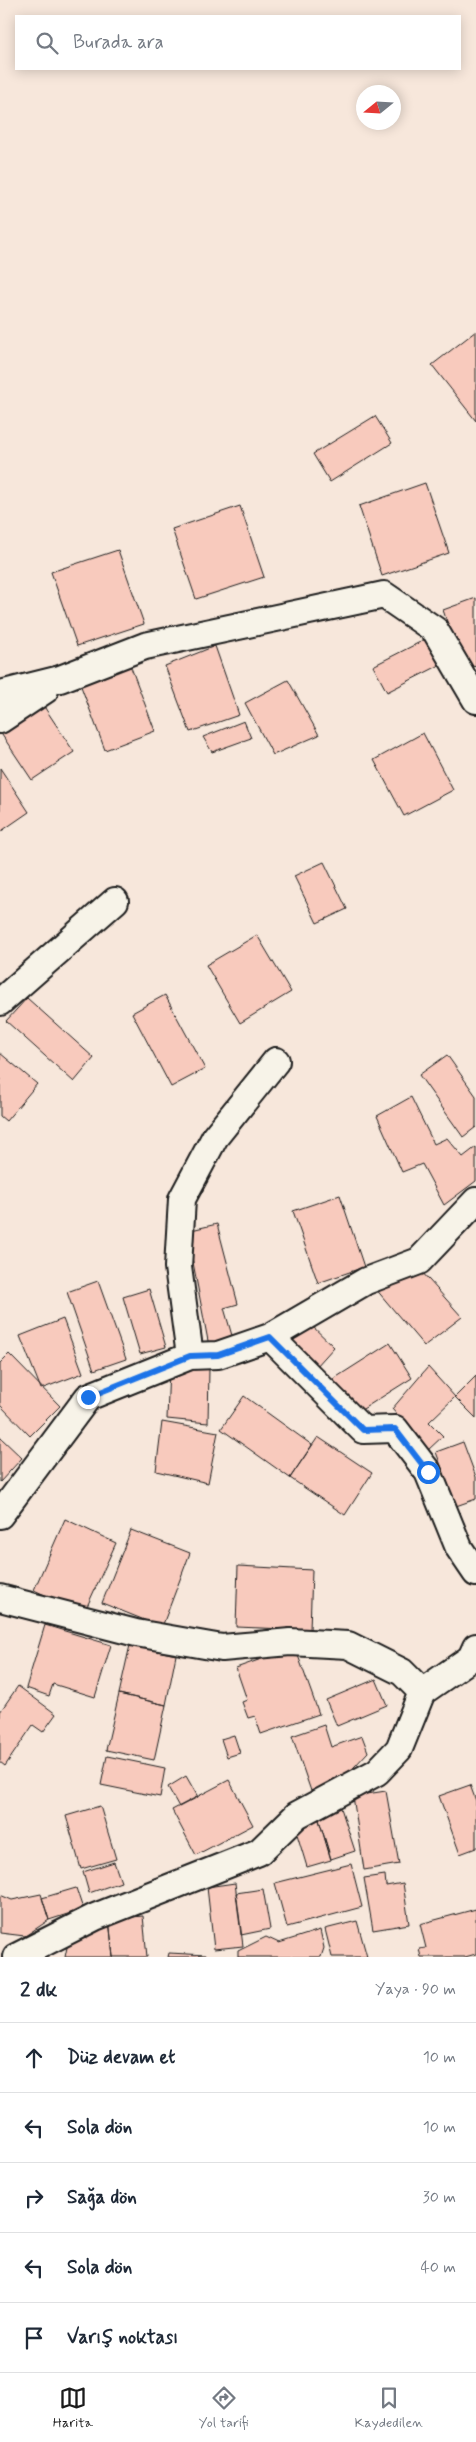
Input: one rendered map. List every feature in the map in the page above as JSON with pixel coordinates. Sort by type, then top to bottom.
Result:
[{"type":"street","points":[[0,694],[60,679],[145,646],[384,595],[435,630],[476,700]]},
{"type":"street","points":[[0,720],[60,679]]},
{"type":"street","points":[[0,1002],[115,901]]},
{"type":"street","points":[[190,1356],[178,1267],[182,1199],[215,1137],[276,1061]]},
{"type":"street","points":[[0,1515],[88,1397],[190,1356],[218,1355],[270,1337],[366,1280],[418,1261],[476,1201]]},
{"type":"street","points":[[270,1337],[363,1430],[395,1429],[428,1472],[459,1548],[476,1573]]},
{"type":"street","points":[[0,1598],[136,1633],[222,1648],[290,1642],[348,1645],[402,1672],[422,1692]]},
{"type":"street","points":[[16,1957],[95,1917],[259,1852],[297,1815],[377,1772],[399,1749],[422,1692],[471,1658],[476,1647]]},
{"type":"building","points":[[476,331],[476,421],[432,365]]},
{"type":"building","points":[[375,416],[392,443],[330,482],[313,454]]},
{"type":"building","points":[[425,483],[449,553],[382,576],[359,506]]},
{"type":"building","points":[[240,506],[264,577],[196,599],[172,529]]},
{"type":"building","points":[[118,550],[144,624],[77,646],[51,572]]},
{"type":"building","points":[[476,598],[476,666],[464,670],[443,610]]},
{"type":"building","points":[[428,638],[442,664],[387,692],[373,666]]},
{"type":"building","points":[[215,646],[239,715],[190,732],[165,666]]},
{"type":"building","points":[[129,662],[155,731],[105,750],[79,681]]},
{"type":"building","points":[[288,680],[319,735],[273,755],[245,703]]},
{"type":"building","points":[[41,702],[74,752],[32,780],[0,732]]},
{"type":"building","points":[[244,721],[251,738],[212,752],[203,737]]},
{"type":"building","points":[[423,733],[453,790],[404,816],[374,760]]},
{"type":"building","points":[[0,768],[29,812],[0,832]]},
{"type":"building","points":[[324,862],[347,909],[317,923],[294,876]]},
{"type":"building","points":[[257,935],[291,992],[240,1023],[206,965]]},
{"type":"building","points":[[165,995],[205,1069],[171,1087],[132,1013]]},
{"type":"building","points":[[27,998],[94,1058],[74,1082],[6,1021]]},
{"type":"building","points":[[0,1053],[37,1084],[6,1121],[0,1116]]},
{"type":"building","points":[[447,1055],[476,1096],[476,1127],[463,1137],[419,1075]]},
{"type":"building","points":[[411,1097],[434,1144],[447,1138],[463,1157],[476,1147],[476,1181],[444,1205],[422,1164],[402,1172],[377,1116]]},
{"type":"building","points":[[340,1195],[364,1267],[318,1283],[293,1211]]},
{"type":"building","points":[[217,1224],[238,1304],[224,1308],[233,1339],[209,1346],[187,1231]]},
{"type":"building","points":[[421,1271],[462,1317],[424,1346],[375,1288]]},
{"type":"building","points":[[98,1281],[126,1359],[94,1370],[67,1292]]},
{"type":"building","points":[[149,1289],[166,1347],[140,1354],[123,1297]]},
{"type":"building","points":[[63,1319],[83,1373],[41,1389],[20,1336]]},
{"type":"building","points":[[308,1322],[334,1347],[316,1367],[290,1341]]},
{"type":"building","points":[[390,1343],[412,1378],[355,1414],[332,1380]]},
{"type":"building","points":[[9,1354],[60,1406],[30,1436],[0,1405],[0,1363]]},
{"type":"building","points":[[169,1367],[209,1368],[208,1423],[167,1419]]},
{"type":"building","points":[[428,1367],[455,1397],[429,1422],[443,1436],[428,1450],[392,1409]]},
{"type":"building","points":[[476,1376],[476,1418],[455,1397]]},
{"type":"building","points":[[244,1396],[312,1445],[290,1478],[221,1429]]},
{"type":"building","points":[[162,1422],[218,1432],[208,1483],[156,1471]]},
{"type":"building","points":[[0,1437],[22,1458],[0,1482]]},
{"type":"building","points":[[318,1437],[372,1473],[345,1515],[290,1478]]},
{"type":"building","points":[[463,1442],[476,1477],[476,1499],[456,1506],[436,1452]]},
{"type":"building","points":[[65,1519],[116,1543],[84,1613],[34,1590]]},
{"type":"building","points":[[131,1530],[190,1553],[162,1627],[102,1603]]},
{"type":"building","points":[[238,1566],[312,1570],[310,1630],[236,1627]]},
{"type":"building","points":[[45,1625],[111,1645],[95,1697],[53,1684],[49,1696],[26,1688]]},
{"type":"building","points":[[130,1645],[176,1655],[166,1705],[119,1694]]},
{"type":"building","points":[[295,1647],[319,1714],[261,1734],[255,1716],[248,1718],[242,1702],[247,1700],[236,1668]]},
{"type":"building","points":[[376,1679],[387,1705],[337,1726],[326,1700]]},
{"type":"building","points":[[18,1686],[56,1714],[43,1732],[33,1725],[5,1766],[0,1762],[0,1712]]},
{"type":"building","points":[[119,1694],[166,1705],[154,1760],[106,1750]]},
{"type":"building","points":[[324,1725],[331,1747],[362,1736],[368,1752],[342,1780],[311,1791],[292,1736]]},
{"type":"building","points":[[234,1735],[240,1753],[227,1757],[221,1739]]},
{"type":"building","points":[[107,1756],[165,1768],[160,1797],[101,1785]]},
{"type":"building","points":[[186,1776],[198,1797],[179,1807],[168,1787]]},
{"type":"building","points":[[229,1780],[253,1825],[196,1855],[172,1810]]},
{"type":"building","points":[[470,1785],[476,1801],[476,1848],[460,1854],[439,1796]]},
{"type":"building","points":[[386,1791],[399,1864],[364,1870],[353,1796]]},
{"type":"building","points":[[340,1805],[355,1851],[331,1859],[317,1813]]},
{"type":"building","points":[[100,1806],[116,1859],[81,1869],[66,1816]]},
{"type":"building","points":[[317,1813],[331,1860],[307,1867],[293,1821]]},
{"type":"building","points":[[114,1862],[121,1882],[89,1893],[83,1872]]},
{"type":"building","points":[[351,1864],[362,1907],[287,1927],[275,1883]]},
{"type":"building","points":[[385,1875],[386,1886],[403,1883],[409,1924],[373,1930],[364,1878]]},
{"type":"building","points":[[235,1883],[243,1946],[214,1949],[207,1887]]},
{"type":"building","points":[[76,1888],[83,1909],[49,1920],[42,1898]]},
{"type":"building","points":[[263,1889],[270,1929],[241,1935],[236,1893]]},
{"type":"building","points":[[41,1894],[49,1920],[25,1936],[0,1933],[0,1895],[12,1900]]},
{"type":"building","points":[[476,1909],[476,1954],[465,1957],[421,1957],[419,1949],[426,1948],[420,1924]]},
{"type":"building","points":[[143,1916],[147,1957],[113,1957],[109,1919]]},
{"type":"building","points":[[109,1919],[113,1957],[65,1957],[70,1933]]},
{"type":"building","points":[[357,1921],[367,1957],[332,1957],[325,1929]]},
{"type":"building","points":[[320,1930],[324,1948],[321,1957],[238,1957],[238,1951],[266,1937],[279,1943]]},
{"type":"building","points":[[169,1953],[206,1955],[206,1957],[168,1957]]},
{"type":"route","points":[[88,1397],[190,1356],[218,1355],[270,1337],[363,1430],[395,1429],[428,1472]]}]
